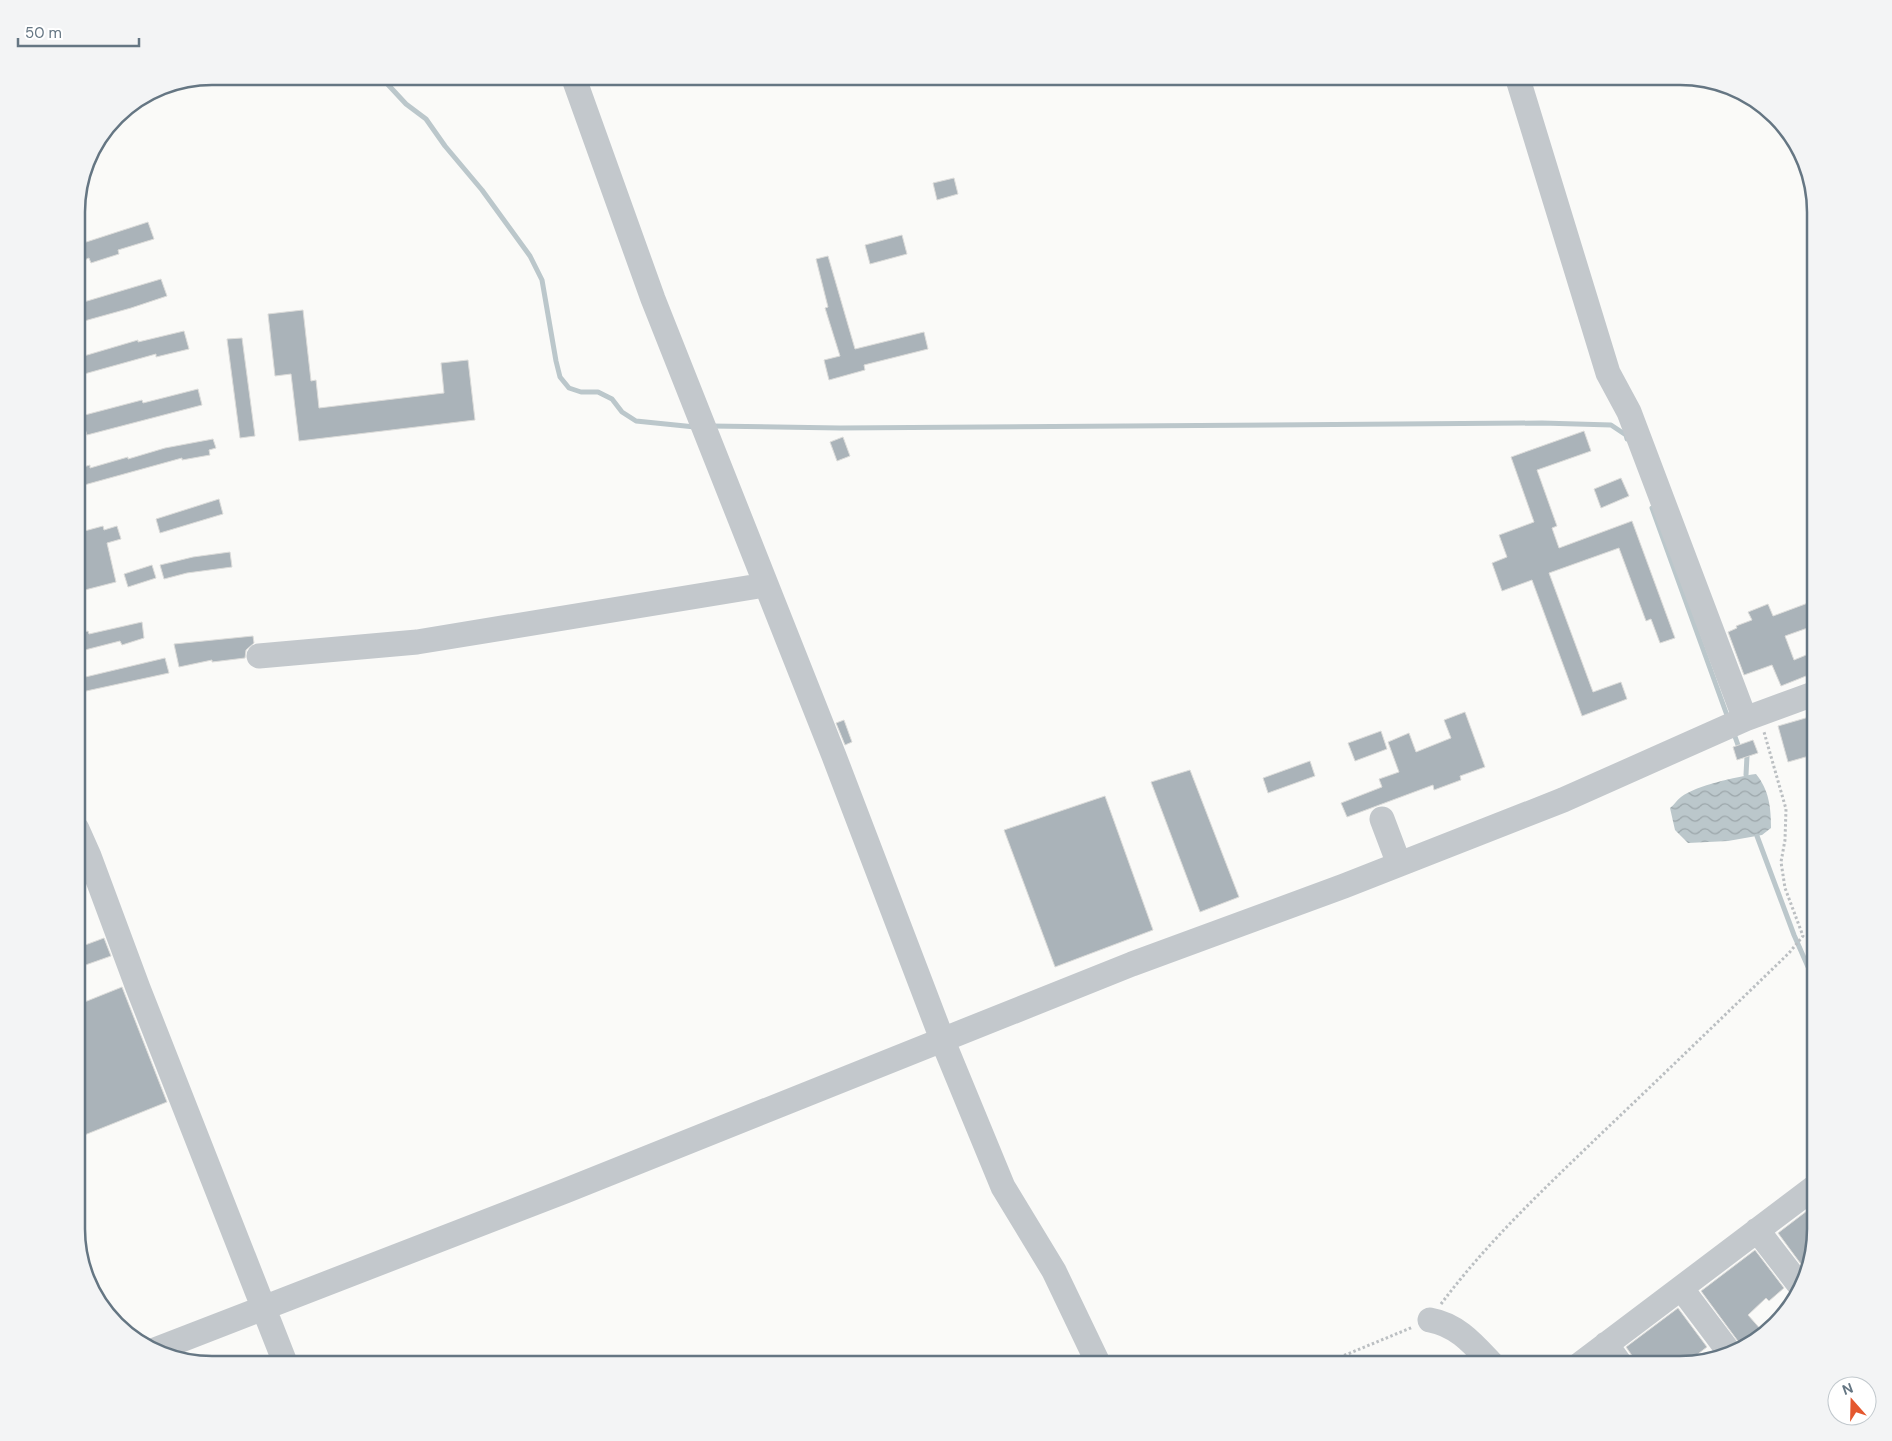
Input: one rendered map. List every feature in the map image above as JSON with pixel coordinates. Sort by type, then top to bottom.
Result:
[{"type":"street","points":[[576,85],[653,299],[834,756],[942,1039],[1003,1187],[1054,1271],[1095,1356]]},
{"type":"street","points":[[1520,85],[1608,373],[1629,412],[1751,717]]},
{"type":"street","points":[[259,656],[417,642],[765,584]]},
{"type":"street","points":[[165,1346],[574,1187],[1132,964],[1563,800],[1751,717],[1807,696]]},
{"type":"street","points":[[1382,819],[1399,864]]},
{"type":"street","points":[[85,847],[282,1356]]},
{"type":"street","points":[[1591,1356],[1807,1193]]},
{"type":"street","points":[[1757,1230],[1796,1280]]},
{"type":"street","points":[[1680,1288],[1726,1347]]},
{"type":"street","points":[[1430,1320],[1443,1323],[1458,1330],[1485,1356]]},
{"type":"street","points":[[1606,1344],[1615,1356]]},
{"type":"path","points":[[1343,1356],[1430,1320],[1459,1280],[1499,1234],[1789,953],[1804,936],[1785,888],[1781,862],[1785,840],[1786,809],[1763,728],[1751,717]]},
{"type":"water","points":[[1756,774],[1764,786],[1770,813],[1771,828],[1762,835],[1728,841],[1688,843],[1675,830],[1670,808],[1681,797],[1706,785]]},
{"type":"building","points":[[954,178],[958,194],[937,200],[933,183]]},
{"type":"building","points":[[148,222],[154,239],[118,250],[119,254],[91,263],[89,258],[85,260],[85,242]]},
{"type":"building","points":[[902,235],[907,254],[870,264],[865,245]]},
{"type":"building","points":[[828,256],[855,349],[924,332],[928,349],[864,365],[865,370],[829,380],[824,360],[840,356],[825,308],[828,307],[816,259]]},
{"type":"building","points":[[161,279],[167,296],[85,321],[85,302]]},
{"type":"building","points":[[303,310],[311,381],[316,380],[319,408],[444,393],[441,363],[468,360],[475,420],[299,441],[291,374],[275,376],[268,314]]},
{"type":"building","points":[[184,331],[189,349],[156,357],[156,354],[85,374],[85,356],[138,340],[138,342]]},
{"type":"building","points":[[242,338],[255,436],[240,438],[227,339]]},
{"type":"building","points":[[198,389],[202,405],[87,435],[85,415],[142,400],[143,403]]},
{"type":"building","points":[[1584,431],[1591,451],[1537,470],[1557,526],[1552,528],[1559,548],[1632,521],[1675,638],[1660,643],[1651,619],[1646,621],[1619,548],[1549,573],[1593,692],[1621,682],[1627,699],[1582,716],[1532,580],[1502,591],[1492,563],[1507,557],[1499,535],[1534,522],[1511,457]]},
{"type":"building","points":[[843,437],[850,456],[837,461],[830,442]]},
{"type":"building","points":[[213,439],[216,448],[209,450],[210,455],[182,460],[182,458],[85,485],[85,467],[90,465],[90,468],[165,448]]},
{"type":"building","points":[[1621,478],[1629,496],[1601,508],[1594,489]]},
{"type":"building","points":[[219,499],[223,514],[160,533],[156,519]]},
{"type":"building","points":[[103,526],[104,530],[117,526],[121,539],[107,543],[116,582],[85,590],[85,531]]},
{"type":"building","points":[[230,552],[232,567],[187,573],[164,579],[160,565],[193,557]]},
{"type":"building","points":[[152,565],[156,578],[128,587],[124,574]]},
{"type":"building","points":[[1807,603],[1807,628],[1785,636],[1794,660],[1807,655],[1807,676],[1781,686],[1772,665],[1744,675],[1728,632],[1737,628],[1736,626],[1752,620],[1748,612],[1768,604],[1773,616]]},
{"type":"building","points":[[142,622],[144,638],[122,645],[120,641],[85,650],[85,632],[88,631],[89,634]]},
{"type":"building","points":[[253,636],[254,643],[246,650],[245,658],[212,662],[212,660],[179,667],[174,644]]},
{"type":"building","points":[[165,658],[169,673],[85,691],[85,677]]},
{"type":"building","points":[[1465,712],[1485,767],[1460,776],[1461,780],[1434,790],[1433,785],[1347,817],[1341,803],[1382,787],[1379,779],[1399,772],[1388,742],[1409,733],[1416,752],[1451,738],[1444,720]]},
{"type":"building","points":[[1807,718],[1807,757],[1788,762],[1778,726]]},
{"type":"building","points":[[844,720],[852,742],[845,745],[836,723]]},
{"type":"building","points":[[1381,731],[1387,749],[1355,761],[1348,743]]},
{"type":"building","points":[[1753,740],[1758,753],[1737,760],[1733,747]]},
{"type":"building","points":[[1310,761],[1315,776],[1268,793],[1263,778]]},
{"type":"building","points":[[1190,770],[1239,897],[1200,912],[1151,782]]},
{"type":"building","points":[[1105,796],[1153,930],[1055,967],[1004,830]]},
{"type":"building","points":[[104,938],[111,956],[85,965],[85,945]]},
{"type":"building","points":[[122,987],[167,1102],[85,1135],[85,1002]]},
{"type":"building","points":[[1807,1211],[1806,1245],[1802,1265],[1778,1233]]},
{"type":"building","points":[[1755,1250],[1784,1288],[1769,1301],[1766,1298],[1748,1315],[1759,1328],[1738,1342],[1701,1291]]},
{"type":"building","points":[[1678,1308],[1707,1347],[1696,1355],[1632,1356],[1626,1347]]},
{"type":"waterway","points":[[388,85],[406,104],[426,119],[445,146],[482,190],[530,256],[542,280],[560,377],[569,388],[581,392],[598,392],[612,399],[622,412],[636,421],[695,427]]},
{"type":"waterway","points":[[711,426],[840,428],[1542,423],[1611,425],[1626,435],[1627,439]]},
{"type":"waterway","points":[[1652,508],[1728,718]]},
{"type":"waterway","points":[[1733,731],[1738,745]]},
{"type":"waterway","points":[[1746,775],[1747,756]]},
{"type":"waterway","points":[[1757,836],[1807,965]]}]
